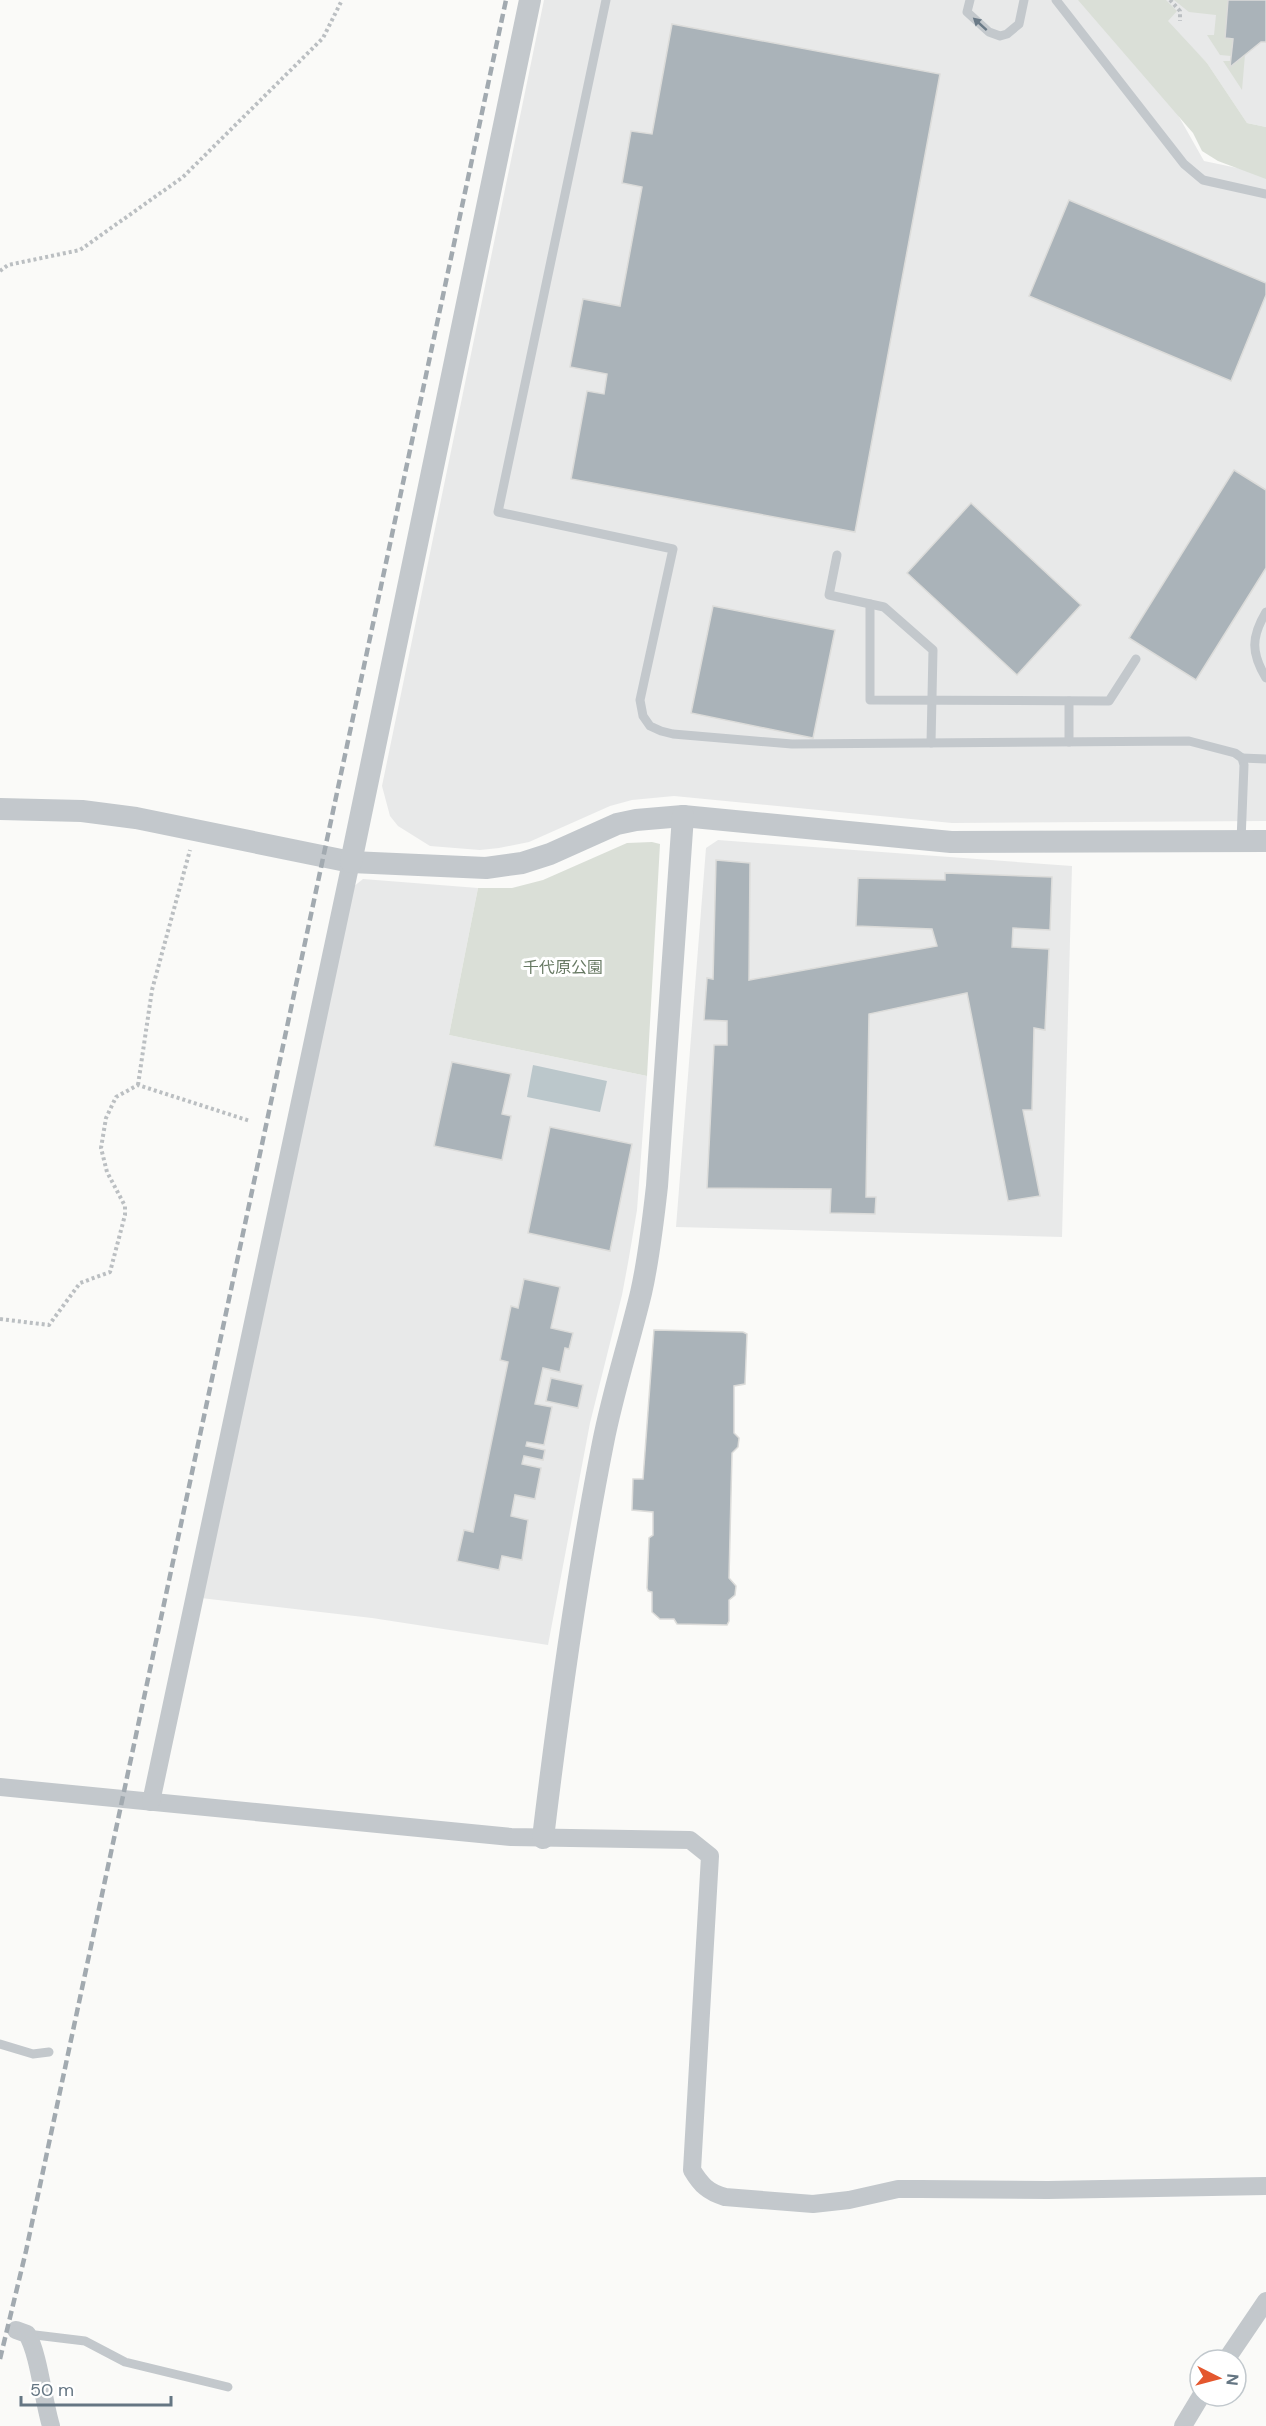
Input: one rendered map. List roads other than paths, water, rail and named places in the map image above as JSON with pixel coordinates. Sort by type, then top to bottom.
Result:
[{"type":"street","points":[[151,1802],[351,862],[530,0]]},
{"type":"street","points":[[0,809],[82,811],[136,818],[351,862],[486,868],[504,866],[550,854],[617,825],[636,820],[683,816],[951,842],[1266,841]]},
{"type":"street","points":[[543,1838],[560,1702],[589,1513],[608,1419],[641,1291],[651,1234],[657,1186],[683,816]]},
{"type":"street","points":[[0,1787],[500,1836],[690,1840],[710,1856],[691,2152],[692,2170],[701,2185],[712,2193],[725,2197],[813,2204],[920,2188],[1048,2190],[1266,2186]]},
{"type":"street","points":[[1234,2348],[1266,2301]]},
{"type":"street","points":[[21,2332],[32,2343],[44,2405],[51,2426]]},
{"type":"street","points":[[1182,2426],[1193,2408]]},
{"type":"lane","points":[[606,0],[498,512],[673,549],[640,700],[643,717],[650,726],[673,734],[792,744],[1189,741],[1235,753],[1242,758],[1266,759]]},
{"type":"lane","points":[[970,0],[967,12],[989,32],[1000,36],[1007,34],[1019,24],[1024,0]]},
{"type":"lane","points":[[1056,0],[1184,164],[1196,175],[1211,183],[1266,194]]},
{"type":"lane","points":[[837,555],[829,595],[884,607],[933,650],[931,743]]},
{"type":"lane","points":[[870,604],[870,700],[1109,701],[1136,659]]},
{"type":"lane","points":[[1266,612],[1256,631],[1255,647],[1257,663],[1266,678]]},
{"type":"lane","points":[[1069,701],[1069,742]]},
{"type":"lane","points":[[1240,841],[1244,765],[1242,758]]},
{"type":"lane","points":[[0,2044],[33,2055],[49,2052]]},
{"type":"lane","points":[[21,2332],[85,2341],[125,2362],[228,2387]]},
{"type":"railway","points":[[0,2359],[26,2251],[506,0]]},
{"type":"park label","name":"千代原公園","points":[[563,967]]}]
